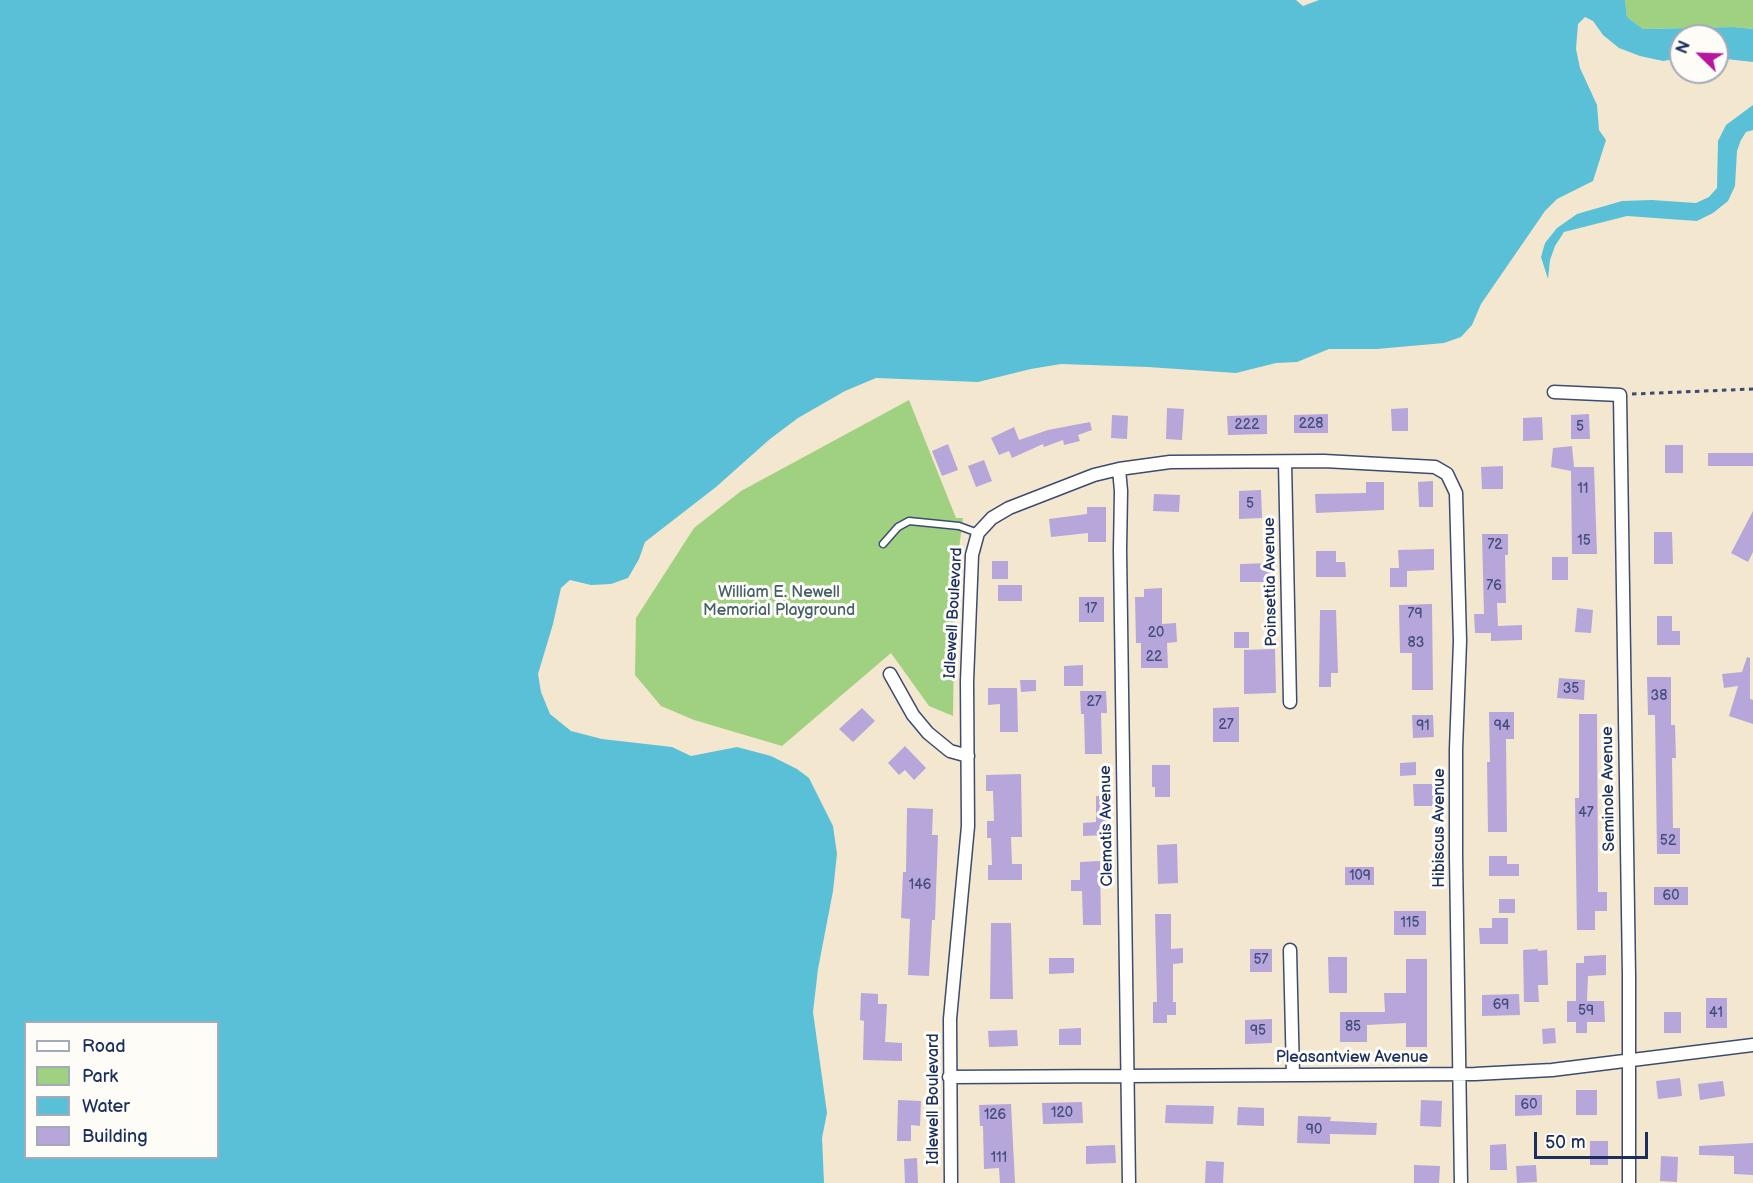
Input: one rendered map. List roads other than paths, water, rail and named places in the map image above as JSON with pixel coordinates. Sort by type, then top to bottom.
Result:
[{"type":"street","name":"Seminole Avenue","points":[[1554,392],[1620,395],[1629,1183]]},
{"type":"street","name":"Idlewell Boulevard","points":[[951,1183],[952,992],[968,826],[967,681],[972,555],[978,533],[992,518],[1009,508],[1094,475],[1170,462],[1335,461],[1421,465],[1435,467],[1447,474]]},
{"type":"street","name":"Poinsettia Avenue","points":[[1285,462],[1290,702]]},
{"type":"street","name":"Clematis Avenue","points":[[1119,469],[1129,1183]]},
{"type":"street","name":"Hibiscus Avenue","points":[[1447,474],[1452,480],[1456,493],[1460,640],[1456,749],[1456,856],[1461,1183]]},
{"type":"street","points":[[890,674],[913,715],[928,733],[950,752],[968,756]]},
{"type":"street","points":[[1290,950],[1293,1075]]},
{"type":"street","name":"Pleasantview Avenue","points":[[950,1077],[1459,1074],[1552,1070],[1753,1045]]},
{"type":"lane","points":[[883,544],[898,527],[909,521],[958,526],[978,533]]},
{"type":"water","points":[[0,0],[1296,0],[1303,6],[1319,0],[1625,0],[1627,17],[1643,29],[1669,28],[1669,60],[1663,61],[1619,48],[1603,35],[1593,21],[1585,17],[1578,24],[1576,49],[1580,68],[1597,105],[1599,130],[1606,140],[1593,181],[1557,199],[1545,211],[1481,304],[1472,325],[1461,337],[1444,343],[1377,349],[1329,349],[1297,362],[1276,363],[1236,373],[1061,364],[978,382],[876,378],[845,391],[798,418],[770,439],[716,487],[645,542],[639,559],[628,578],[611,584],[591,585],[570,580],[561,588],[538,674],[541,692],[550,714],[571,731],[602,739],[672,747],[691,756],[737,747],[771,756],[809,778],[833,826],[837,854],[813,1012],[827,1113],[822,1138],[824,1183],[0,1183]]},
{"type":"water","points":[[1729,27],[1753,29],[1753,62],[1729,59]]},
{"type":"water","points":[[1753,105],[1753,130],[1746,132],[1737,151],[1735,186],[1728,201],[1713,213],[1697,221],[1627,216],[1564,232],[1550,260],[1548,279],[1541,257],[1545,243],[1557,228],[1577,214],[1622,201],[1652,200],[1696,203],[1709,197],[1717,188],[1718,141],[1726,125]]},
{"type":"park label","name":"William E. Newell Memorial Playground","points":[[779,602]]}]
